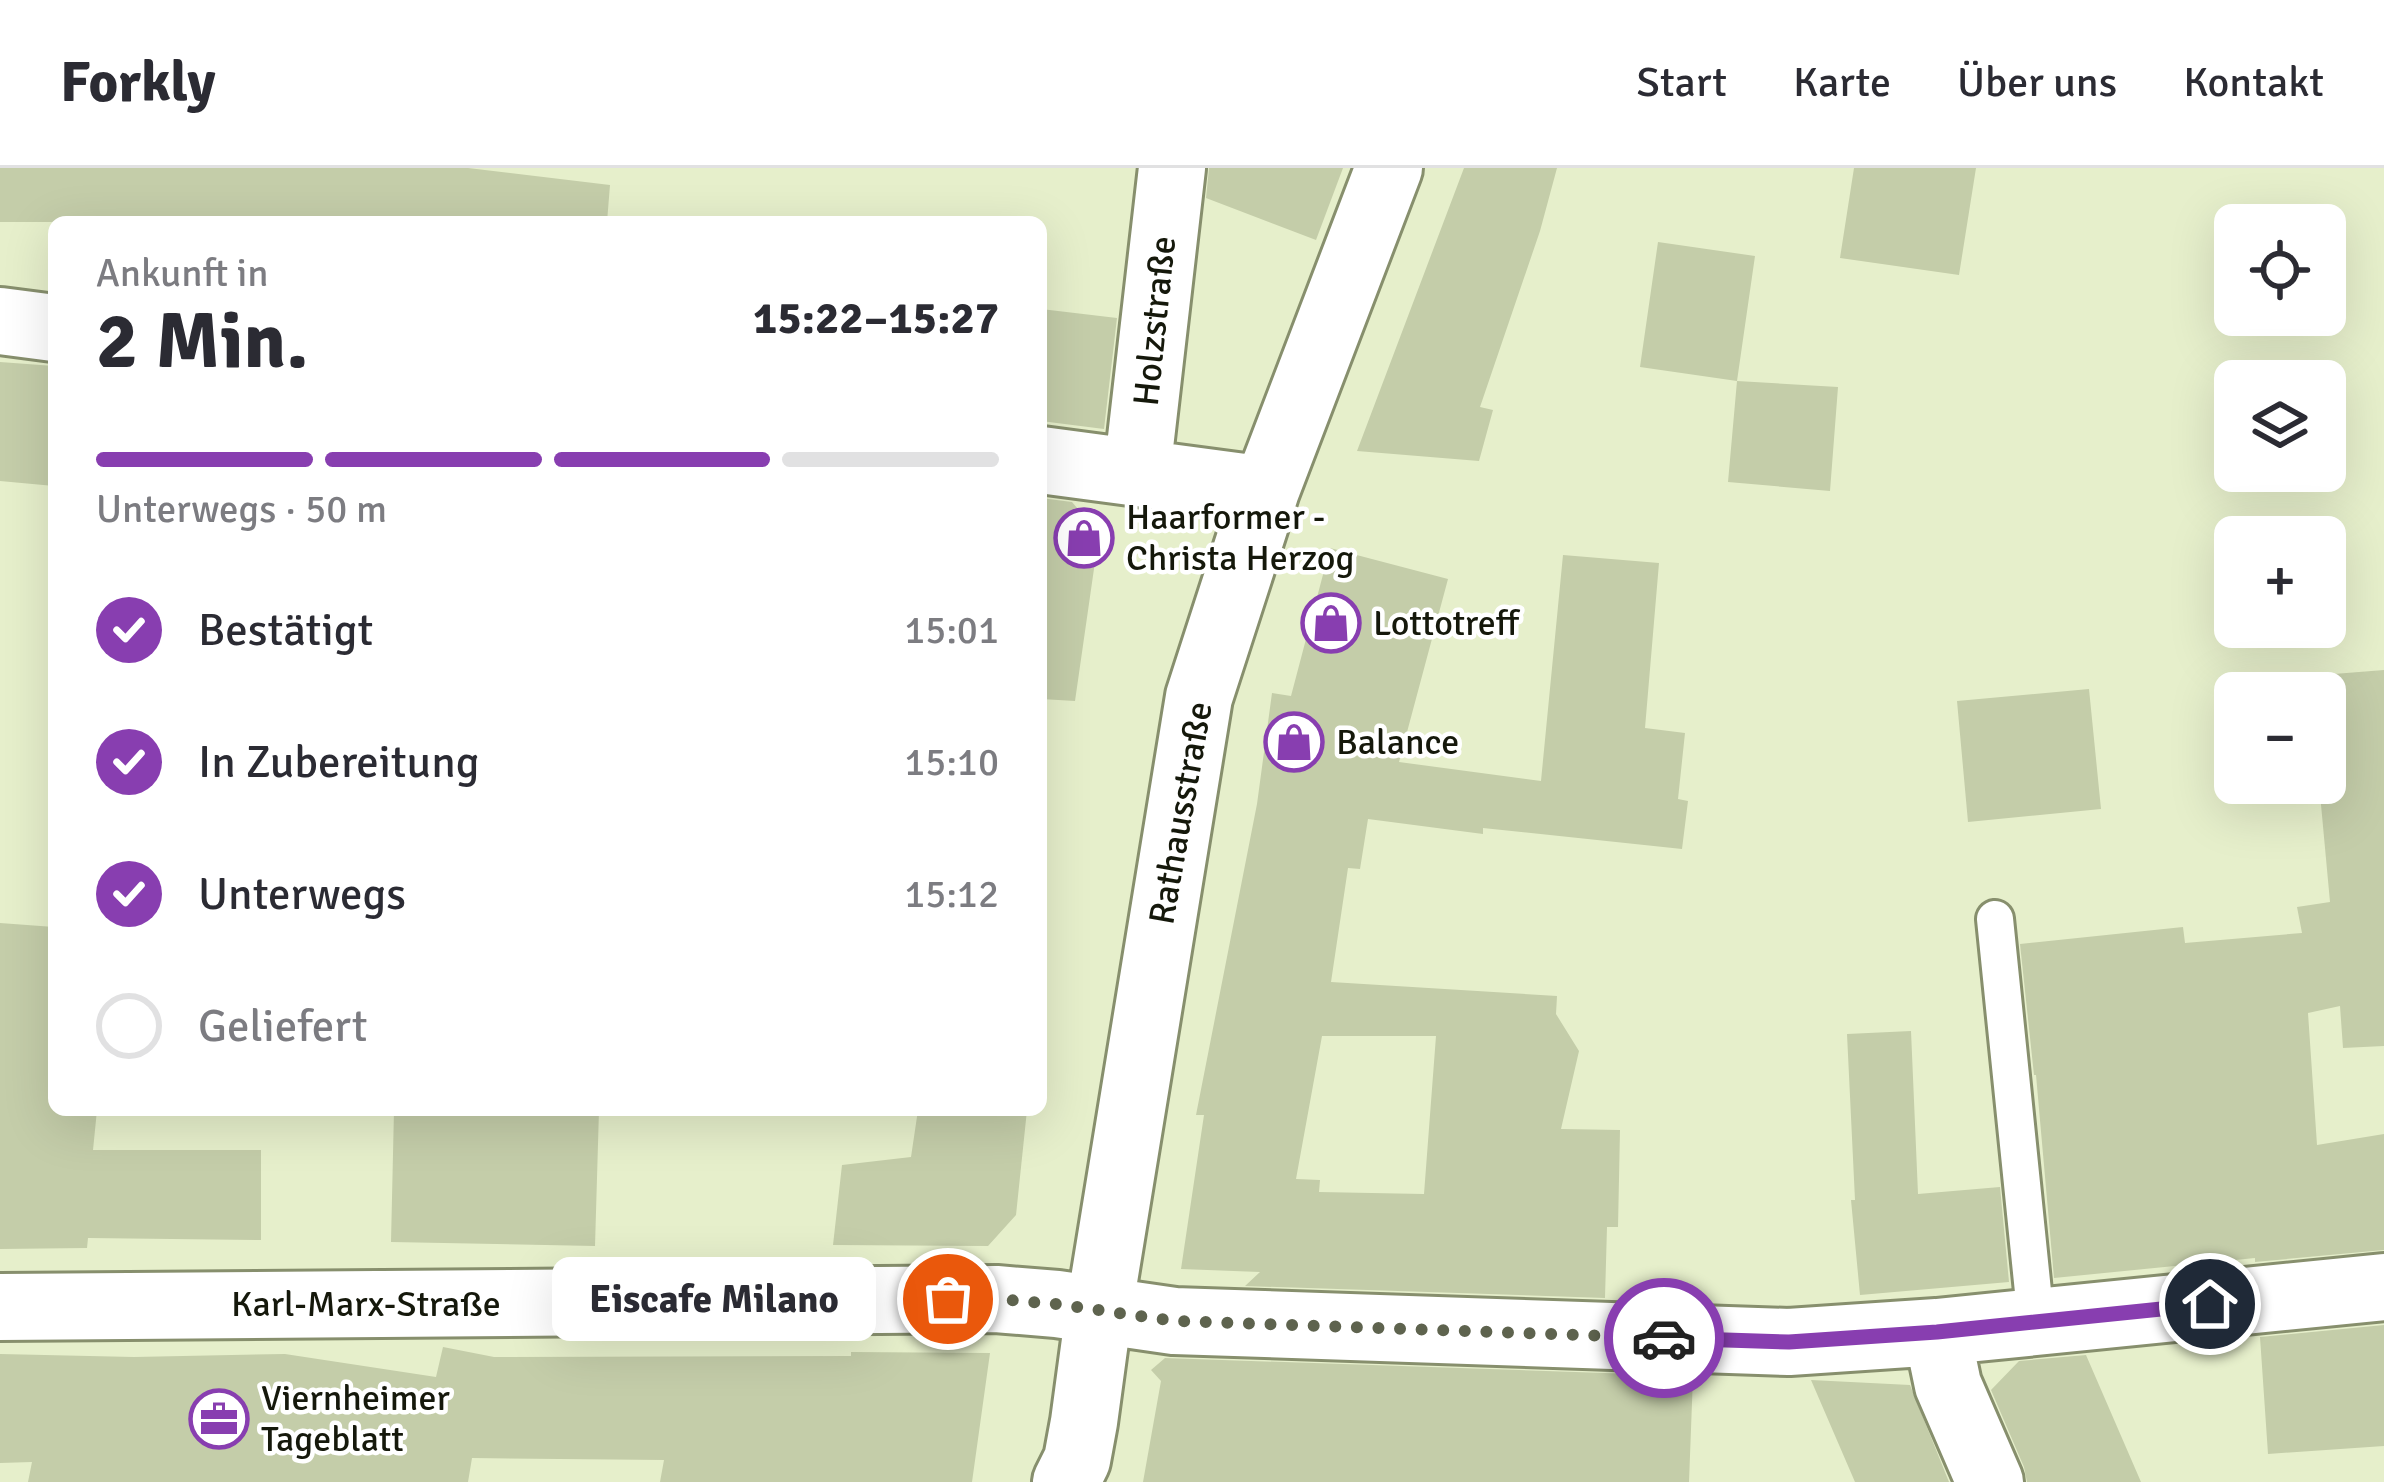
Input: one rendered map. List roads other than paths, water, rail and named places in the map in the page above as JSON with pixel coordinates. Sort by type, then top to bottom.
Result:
[{"type":"street","name":"Holzstraße","points":[[1137,473],[1172,168]]},
{"type":"street","name":"Rathausstraße","points":[[1066,1482],[1077,1460],[1084,1423],[1198,698],[1266,490],[1389,168]]},
{"type":"street","points":[[0,321],[48,327]]},
{"type":"street","points":[[1047,461],[1266,490]]},
{"type":"street","name":"Karl-Marx-Straße","points":[[0,1307],[996,1299],[1174,1321],[1789,1342],[1937,1332],[2384,1286]]},
{"type":"street","points":[[1937,1332],[1948,1385],[1990,1482]]},
{"type":"lane","points":[[1995,919],[2036,1321]]},
{"type":"place","name":"Haarformer - Christa Herzog","points":[[1084,538]]},
{"type":"place","name":"Lottotreff","points":[[1331,623]]},
{"type":"place","name":"Balance","points":[[1294,742]]},
{"type":"place","name":"Eiscafe Milano","points":[[948,1299]]},
{"type":"place","name":"Viernheimer Tageblatt","points":[[219,1419]]}]
